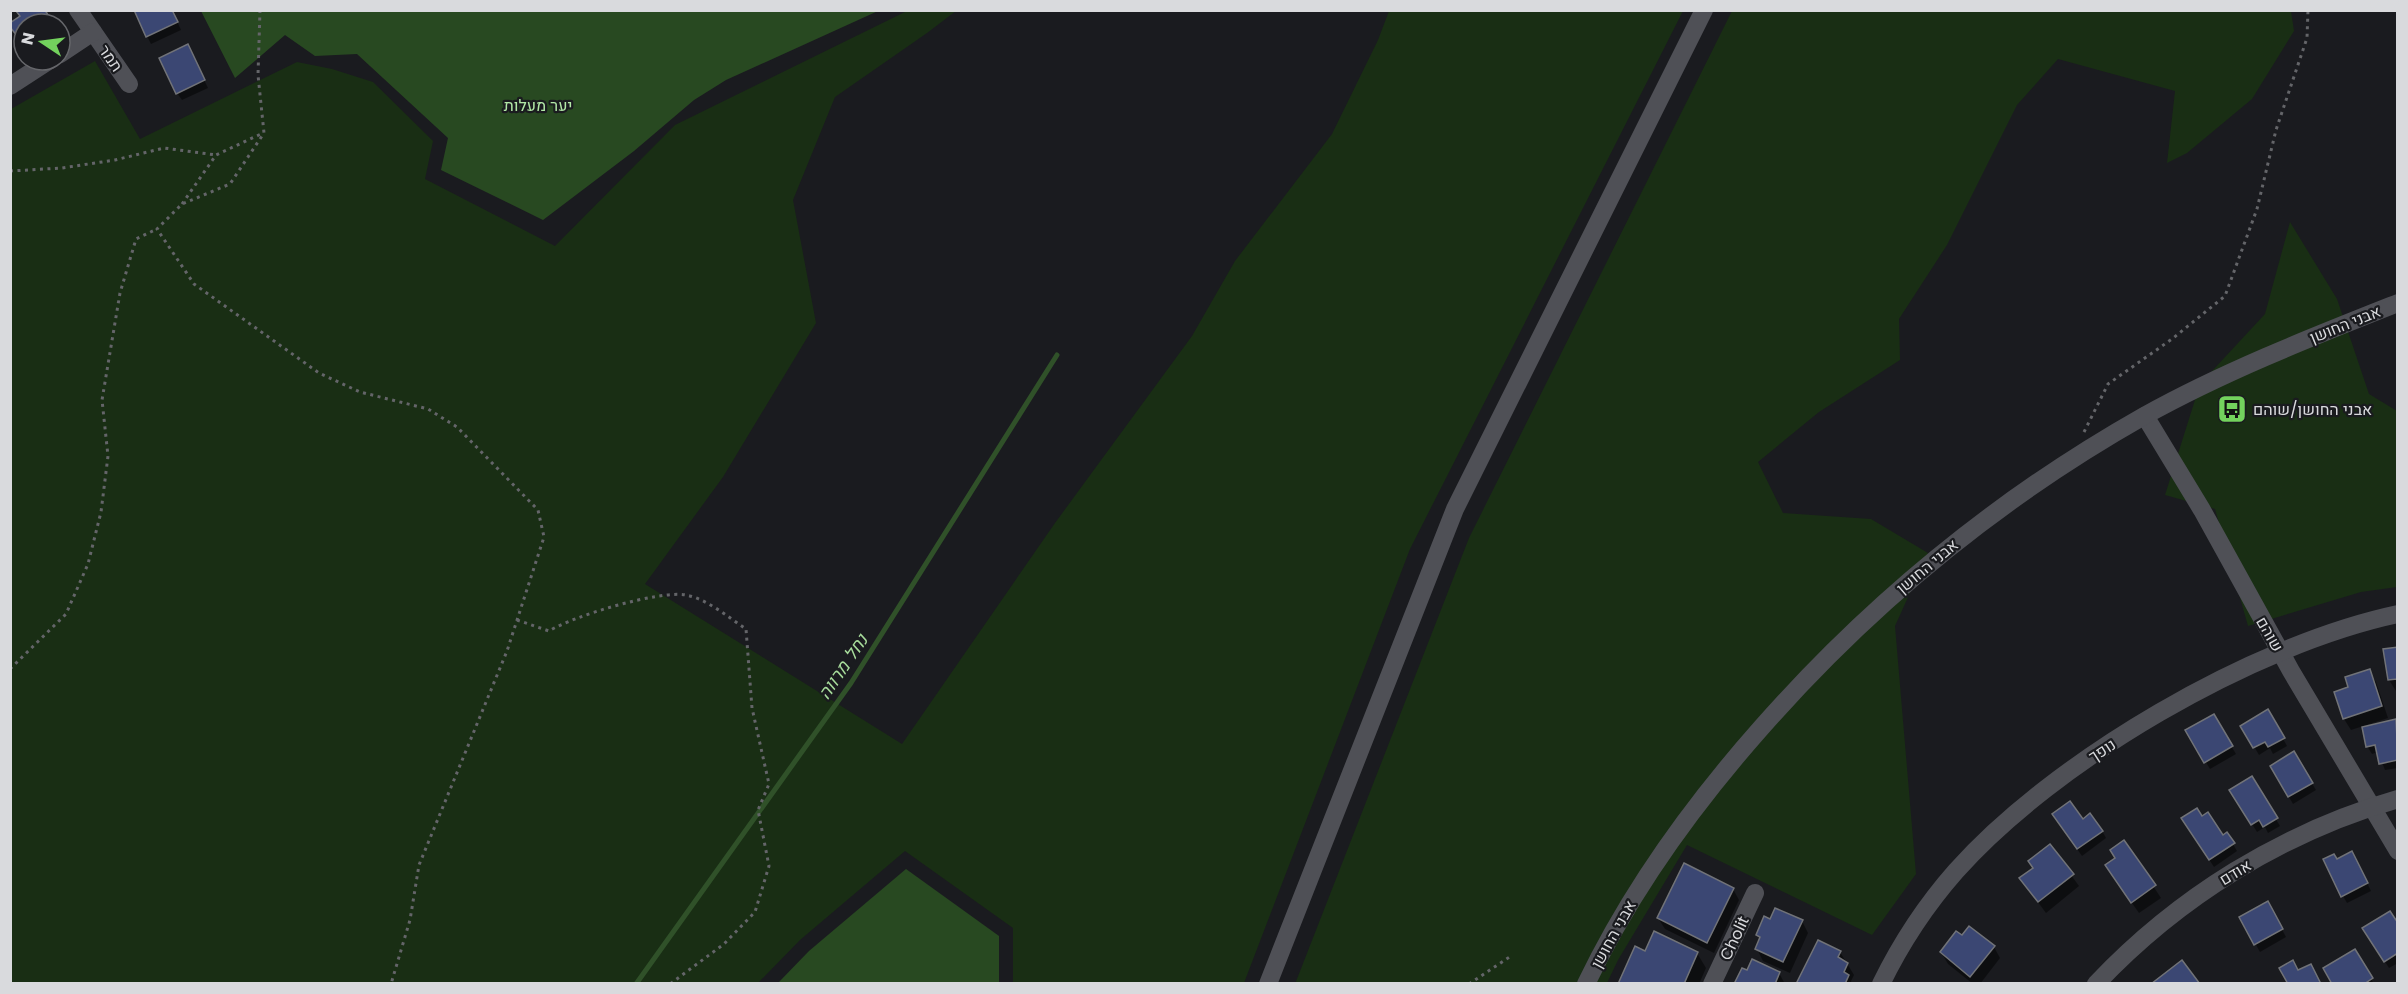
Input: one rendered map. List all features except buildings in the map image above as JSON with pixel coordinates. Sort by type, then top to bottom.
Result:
[{"type":"street","name":"תמר","points":[[78,10],[129,84]]},
{"type":"street","points":[[1268,984],[1455,509],[1704,10]]},
{"type":"street","name":"תמר","points":[[72,46],[93,32]]},
{"type":"street","points":[[10,86],[32,72]]},
{"type":"street","name":"אבני החושן","points":[[1586,984],[1628,907],[1671,840],[1739,752],[1838,645],[1892,594],[2011,500],[2076,456],[2145,416],[2219,378],[2397,303]]},
{"type":"street","name":"שוהם","points":[[2145,416],[2202,510],[2280,652],[2397,851]]},
{"type":"street","name":"נופך","points":[[1881,984],[1914,925],[1942,888],[1991,836],[2089,758],[2198,693],[2280,652],[2397,614]]},
{"type":"street","name":"אודם","points":[[2096,984],[2156,926],[2200,893],[2271,851],[2371,806],[2397,799]]},
{"type":"street","name":"Cholit","points":[[1713,984],[1755,893]]},
{"type":"path","points":[[182,204],[230,184],[264,133],[258,75],[260,10]]},
{"type":"path","points":[[2076,456],[2086,423],[2108,384],[2172,339],[2225,296],[2257,208],[2276,130],[2307,38],[2308,10]]},
{"type":"path","points":[[10,669],[66,614],[88,564],[101,512],[108,456],[102,400],[120,292],[136,239],[157,229],[182,204],[216,155],[264,133]]},
{"type":"path","points":[[10,171],[62,168],[115,160],[164,148],[216,155]]},
{"type":"path","points":[[157,229],[194,284],[318,373],[360,392],[428,409],[438,415],[457,428],[538,510],[544,537],[507,651],[419,865],[410,920],[391,984]]},
{"type":"path","points":[[517,620],[549,631],[566,621],[666,593],[687,595],[710,605],[746,629],[752,708],[769,784],[758,810],[769,866],[755,912],[724,944],[670,984]]},
{"type":"path","points":[[1469,984],[1511,956]]},
{"type":"green space","points":[[909,10],[956,11],[835,97],[793,200],[816,323],[723,477],[645,584],[902,744],[1055,523],[1192,336],[1235,261],[1332,134],[1378,40],[1389,11],[1683,11],[1410,549],[1244,983],[1013,983],[1013,928],[905,851],[800,940],[758,983],[11,983],[11,109],[95,61],[140,139],[297,62],[332,69],[373,82],[433,141],[425,179],[555,246],[675,125]]},
{"type":"green space","name":"יער מעלות","points":[[201,11],[878,11],[726,80],[694,100],[634,151],[543,220],[441,170],[448,138],[357,54],[315,56],[285,35],[235,78]]},
{"type":"green space","points":[[1732,11],[2291,11],[2294,31],[2252,99],[2187,153],[2167,163],[2175,91],[2058,59],[2017,105],[1947,245],[1899,319],[1900,360],[1819,412],[1758,462],[1783,513],[1871,519],[1928,553],[1895,626],[1916,874],[1872,935],[1687,845],[1618,960],[1607,983],[1295,984],[1469,538]]},
{"type":"green space","points":[[2290,222],[2337,299],[2369,394],[2397,411],[2397,587],[2361,592],[2248,626],[2215,509],[2165,495],[2200,384],[2265,314]]},
{"type":"green space","points":[[906,869],[999,936],[999,983],[778,983],[809,951]]},
{"type":"waterway","name":"נחל מרווה","points":[[636,984],[851,683],[1057,355]]},
{"type":"place","name":"אבני החושן/שוהם","points":[[2232,409]]}]
